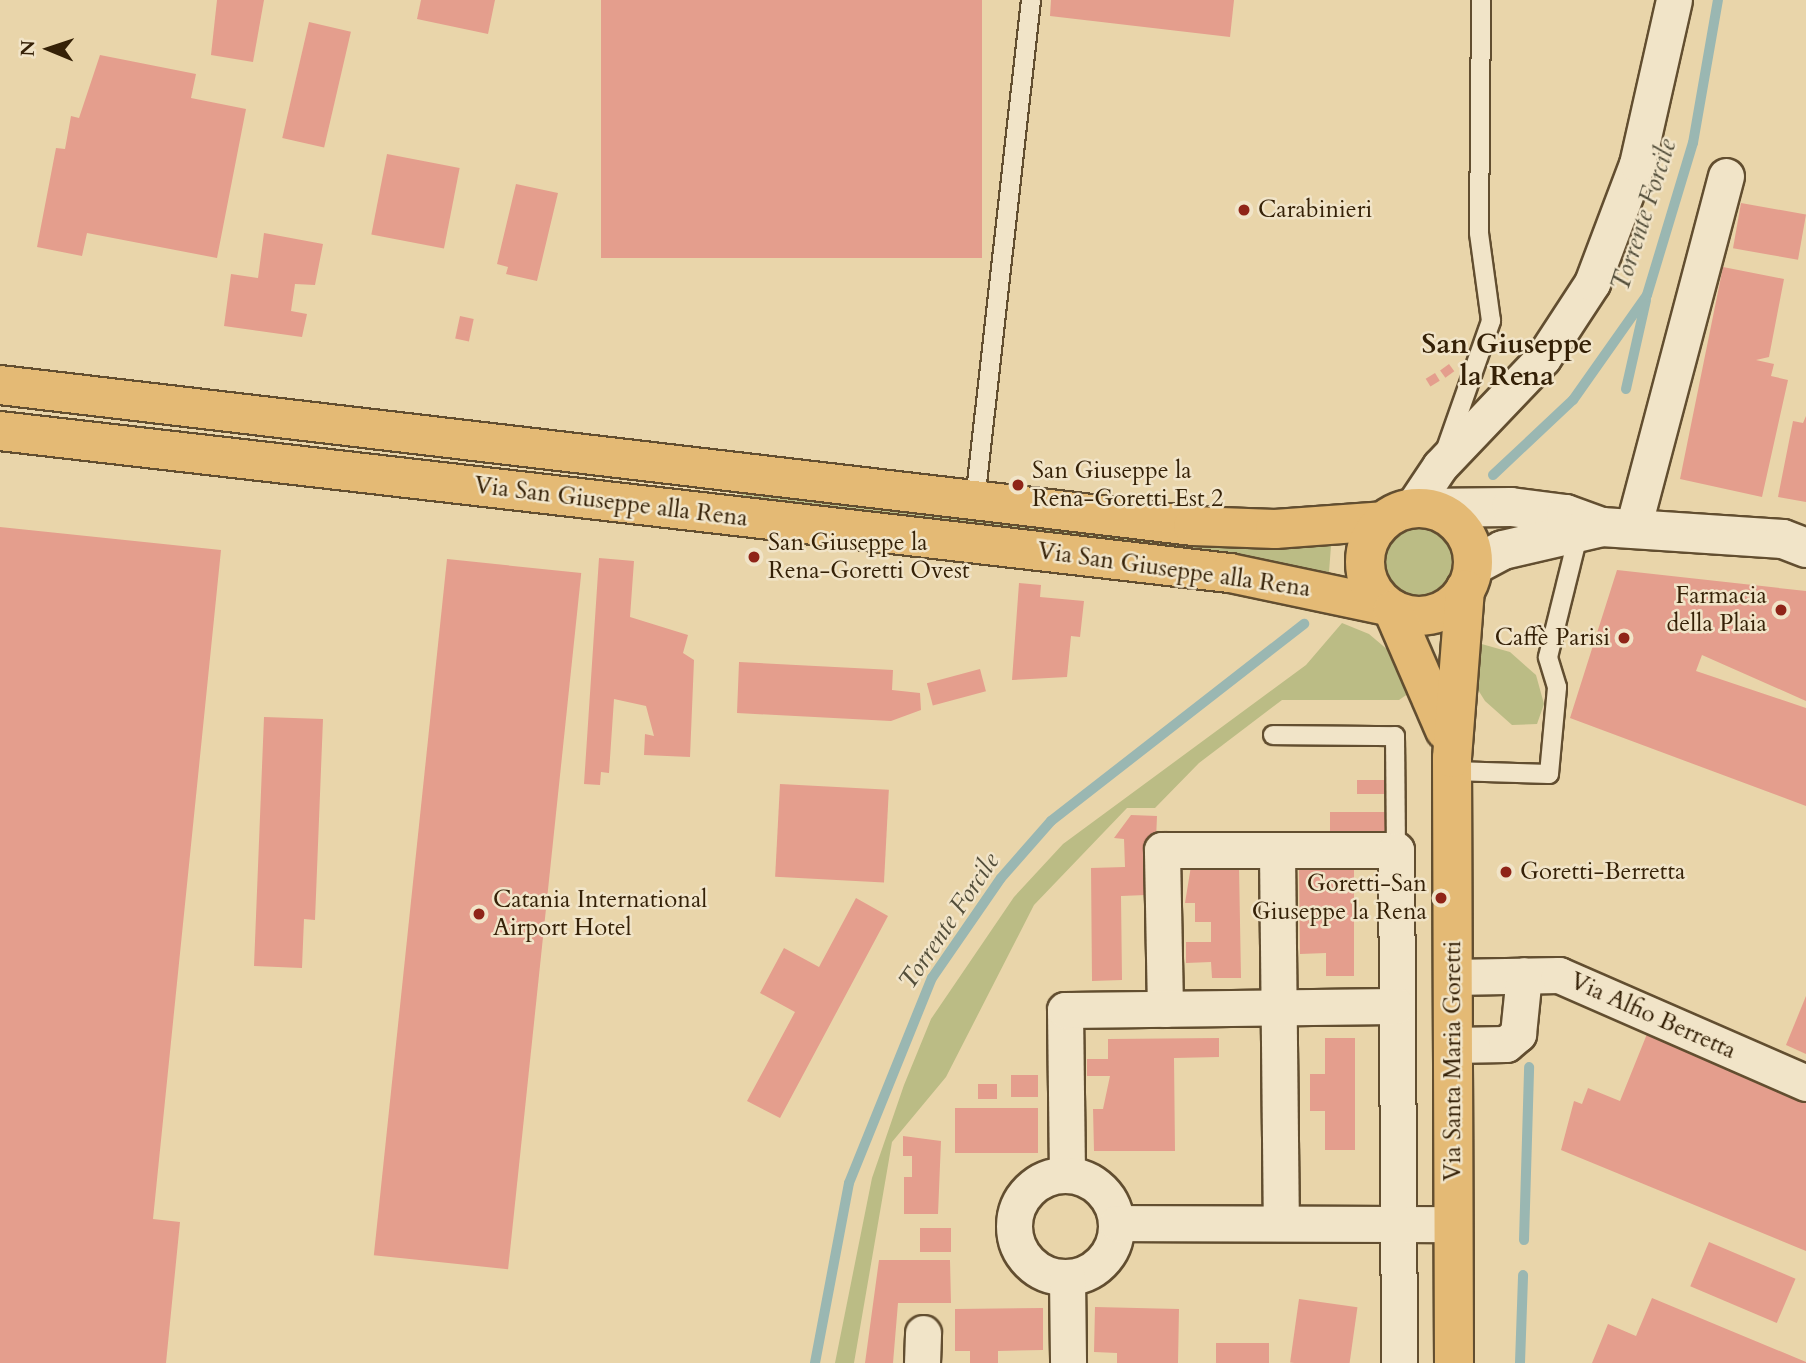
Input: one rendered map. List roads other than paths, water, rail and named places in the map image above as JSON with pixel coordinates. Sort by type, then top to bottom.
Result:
[{"type":"main road","name":"Via San Giuseppe alla Rena","points":[[0,385],[1225,529],[1406,512]]},
{"type":"main road","name":"Via San Giuseppe alla Rena","points":[[0,431],[1230,573],[1390,608]]},
{"type":"main road","points":[[592,500],[597,456]]},
{"type":"main road","points":[[716,515],[722,470]]},
{"type":"main road","points":[[1452,764],[1424,673],[1390,608],[1371,587],[1365,565],[1371,537],[1406,512],[1511,507],[1566,514],[1604,530]]},
{"type":"main road","points":[[1406,512],[1458,525],[1469,578],[1452,764]]},
{"type":"main road","points":[[1390,608],[1432,614],[1503,550],[1604,530],[1783,539],[1806,548]]},
{"type":"main road","name":"Via Santa Maria Goretti","points":[[1452,764],[1454,1363]]},
{"type":"street","points":[[1406,512],[1440,466],[1544,358],[1592,283],[1637,164],[1674,0]]},
{"type":"street","points":[[1604,530],[1726,176]]},
{"type":"street","points":[[1165,1009],[1162,850],[1396,850],[1399,1363]]},
{"type":"street","points":[[1277,851],[1282,1223]]},
{"type":"street","points":[[1452,1045],[1506,1044],[1518,1034],[1524,975]]},
{"type":"street","name":"Via Alfio Berretta","points":[[1452,976],[1559,975],[1806,1083]]},
{"type":"street","points":[[1067,1174],[1065,1010],[1396,1006]]},
{"type":"street","points":[[1067,1174],[1097,1185],[1117,1223],[1108,1255],[1097,1267],[1067,1277],[1050,1275],[1023,1256],[1014,1224],[1025,1193],[1067,1174]]},
{"type":"street","points":[[1117,1223],[1453,1224]]},
{"type":"street","points":[[1067,1277],[1068,1363]]},
{"type":"lane","points":[[975,501],[1031,0]]},
{"type":"lane","points":[[1440,466],[1491,321],[1479,233],[1480,0]]},
{"type":"lane","points":[[1452,764],[1549,774],[1557,687],[1548,657],[1604,530]]},
{"type":"lane","points":[[1273,735],[1395,736],[1396,850]]},
{"type":"waterway","name":"Torrente Forcile","points":[[1493,475],[1573,400],[1647,295],[1693,143],[1718,0]]},
{"type":"waterway","points":[[1626,389],[1646,300]]},
{"type":"waterway","name":"Torrente Forcile","points":[[815,1363],[849,1183],[932,978],[1001,878],[1051,821],[1304,624]]},
{"type":"waterway","points":[[1524,1240],[1529,1067]]},
{"type":"waterway","points":[[1520,1363],[1523,1275]]},
{"type":"place","name":"Carabinieri","points":[[1244,210]]},
{"type":"place","name":"San Giuseppe la Rena-Goretti Est 2","points":[[1018,485]]},
{"type":"place","name":"San Giuseppe la Rena-Goretti Ovest","points":[[754,557]]},
{"type":"place","name":"Farmacia della Plaia","points":[[1781,610]]},
{"type":"place","name":"Caffè Parisi","points":[[1624,638]]},
{"type":"place","name":"Goretti-Berretta","points":[[1506,872]]},
{"type":"place","name":"Goretti-San Giuseppe la Rena","points":[[1441,898]]},
{"type":"place","name":"Catania International Airport Hotel","points":[[479,914]]},
{"type":"district","name":"San Giuseppe la Rena","points":[[1507,360]]}]
